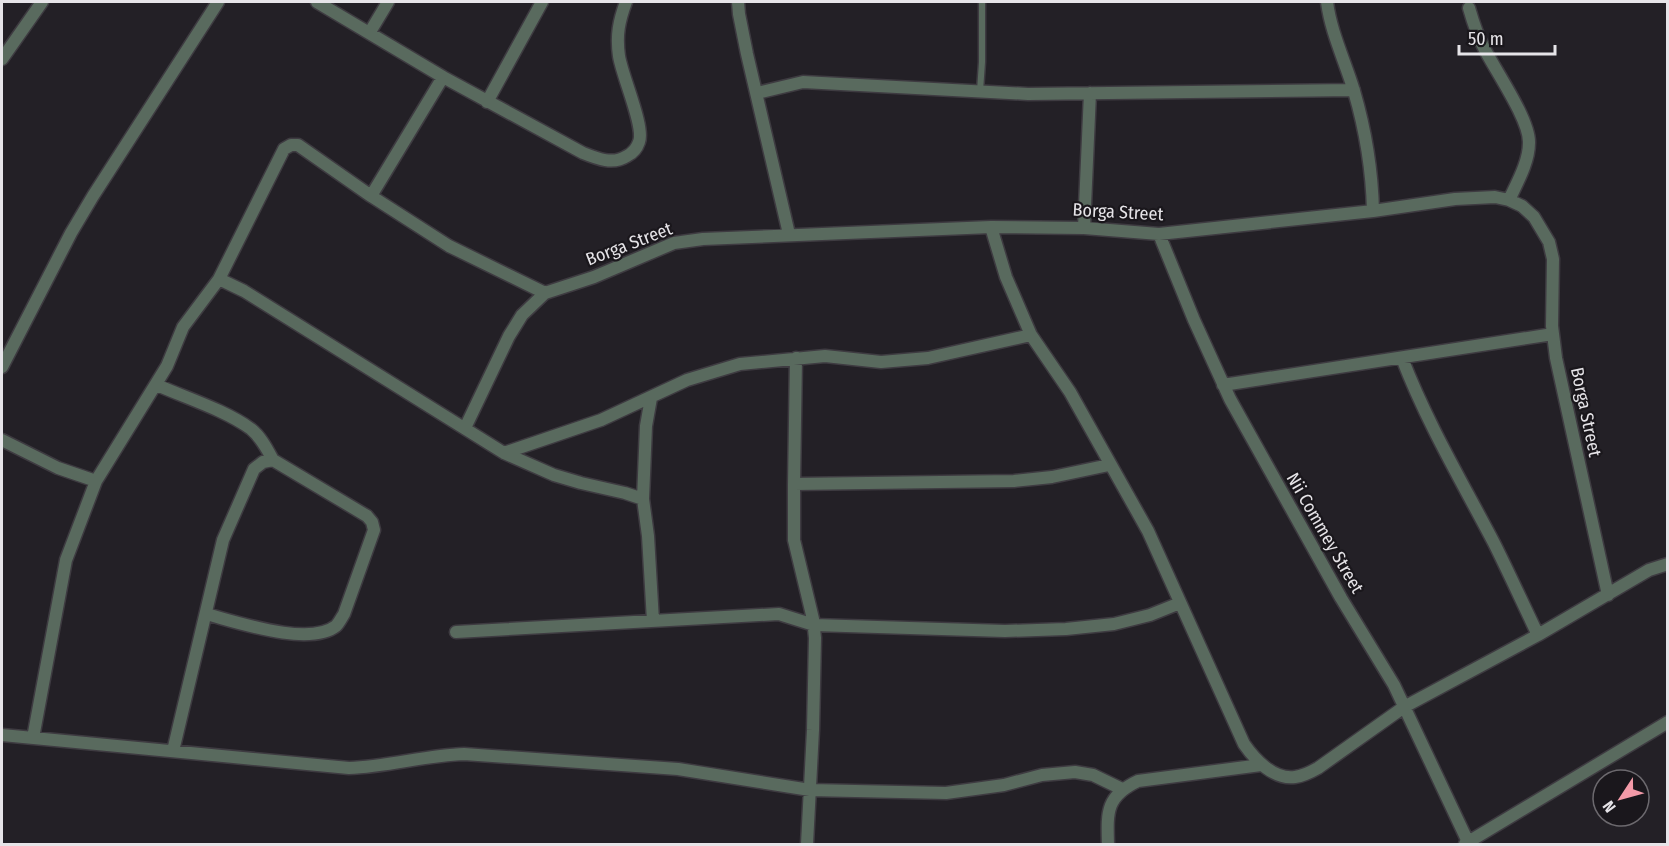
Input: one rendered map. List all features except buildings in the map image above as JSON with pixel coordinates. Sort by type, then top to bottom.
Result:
[{"type":"street","points":[[2,59],[42,2]]},
{"type":"street","points":[[2,367],[93,196],[217,2]]},
{"type":"street","points":[[317,2],[487,102],[583,153],[603,161],[621,160],[633,153],[640,141],[639,126],[619,57],[616,30],[626,2]]},
{"type":"street","points":[[370,32],[388,2]]},
{"type":"street","points":[[487,102],[542,2]]},
{"type":"street","points":[[738,2],[747,54],[789,234]]},
{"type":"street","points":[[1327,2],[1334,33],[1354,90],[1366,135],[1372,171],[1373,211]]},
{"type":"street","points":[[1469,8],[1482,45],[1528,131],[1530,142],[1527,156],[1509,200]]},
{"type":"street","points":[[371,196],[443,77]]},
{"type":"street","points":[[757,93],[803,82],[1028,94],[1354,90]]},
{"type":"street","points":[[1084,228],[1090,93]]},
{"type":"street","points":[[33,738],[66,560],[96,481],[157,385],[183,327],[219,279],[284,149],[291,145],[298,145],[371,196],[449,246],[545,293]]},
{"type":"street","name":"Borga Street","points":[[465,428],[508,336],[522,315],[545,293],[594,277],[674,243],[789,234],[991,227],[1084,228],[1159,234],[1373,211],[1478,197],[1509,200],[1522,206],[1534,217],[1549,242],[1553,259],[1553,334],[1558,369],[1608,595]]},
{"type":"street","points":[[991,227],[1006,277],[1031,335],[1070,392],[1148,531],[1244,744],[1262,765],[1284,776],[1293,778],[1304,776],[1404,708],[1538,635],[1649,570],[1668,564]]},
{"type":"street","name":"Nii Commey Street","points":[[1159,234],[1223,385],[1341,598],[1394,685],[1467,844]]},
{"type":"street","points":[[219,279],[244,291],[504,453],[554,475],[626,493],[643,500]]},
{"type":"street","points":[[1223,385],[1553,334]]},
{"type":"street","points":[[504,453],[601,420],[687,380],[740,364],[825,356],[881,362],[928,358],[1031,335]]},
{"type":"street","points":[[796,358],[794,540],[814,625],[813,718],[807,844]]},
{"type":"street","points":[[1402,358],[1441,446],[1494,544],[1538,635]]},
{"type":"street","points":[[157,385],[232,418],[252,430],[273,460],[367,516],[374,530],[344,614],[336,626],[318,633],[296,634],[206,614]]},
{"type":"street","points":[[651,398],[646,426],[643,500],[648,536],[652,621]]},
{"type":"street","points":[[2,440],[58,468],[96,481]]},
{"type":"street","points":[[173,751],[223,540],[254,469],[262,462],[273,460]]},
{"type":"street","points":[[794,484],[1014,481],[1052,477],[1109,465]]},
{"type":"street","points":[[456,632],[779,614],[814,625],[1005,631],[1066,629],[1114,624],[1150,615],[1180,603]]},
{"type":"street","points":[[1467,844],[1668,722]]},
{"type":"street","points":[[2,735],[349,768],[449,754],[465,754],[678,770],[810,790],[946,793],[1004,785],[1042,775],[1075,772],[1093,775],[1122,789]]},
{"type":"street","points":[[1108,844],[1109,812],[1113,800],[1122,789],[1138,781],[1262,765]]},
{"type":"lane","points":[[980,91],[982,2]]}]
